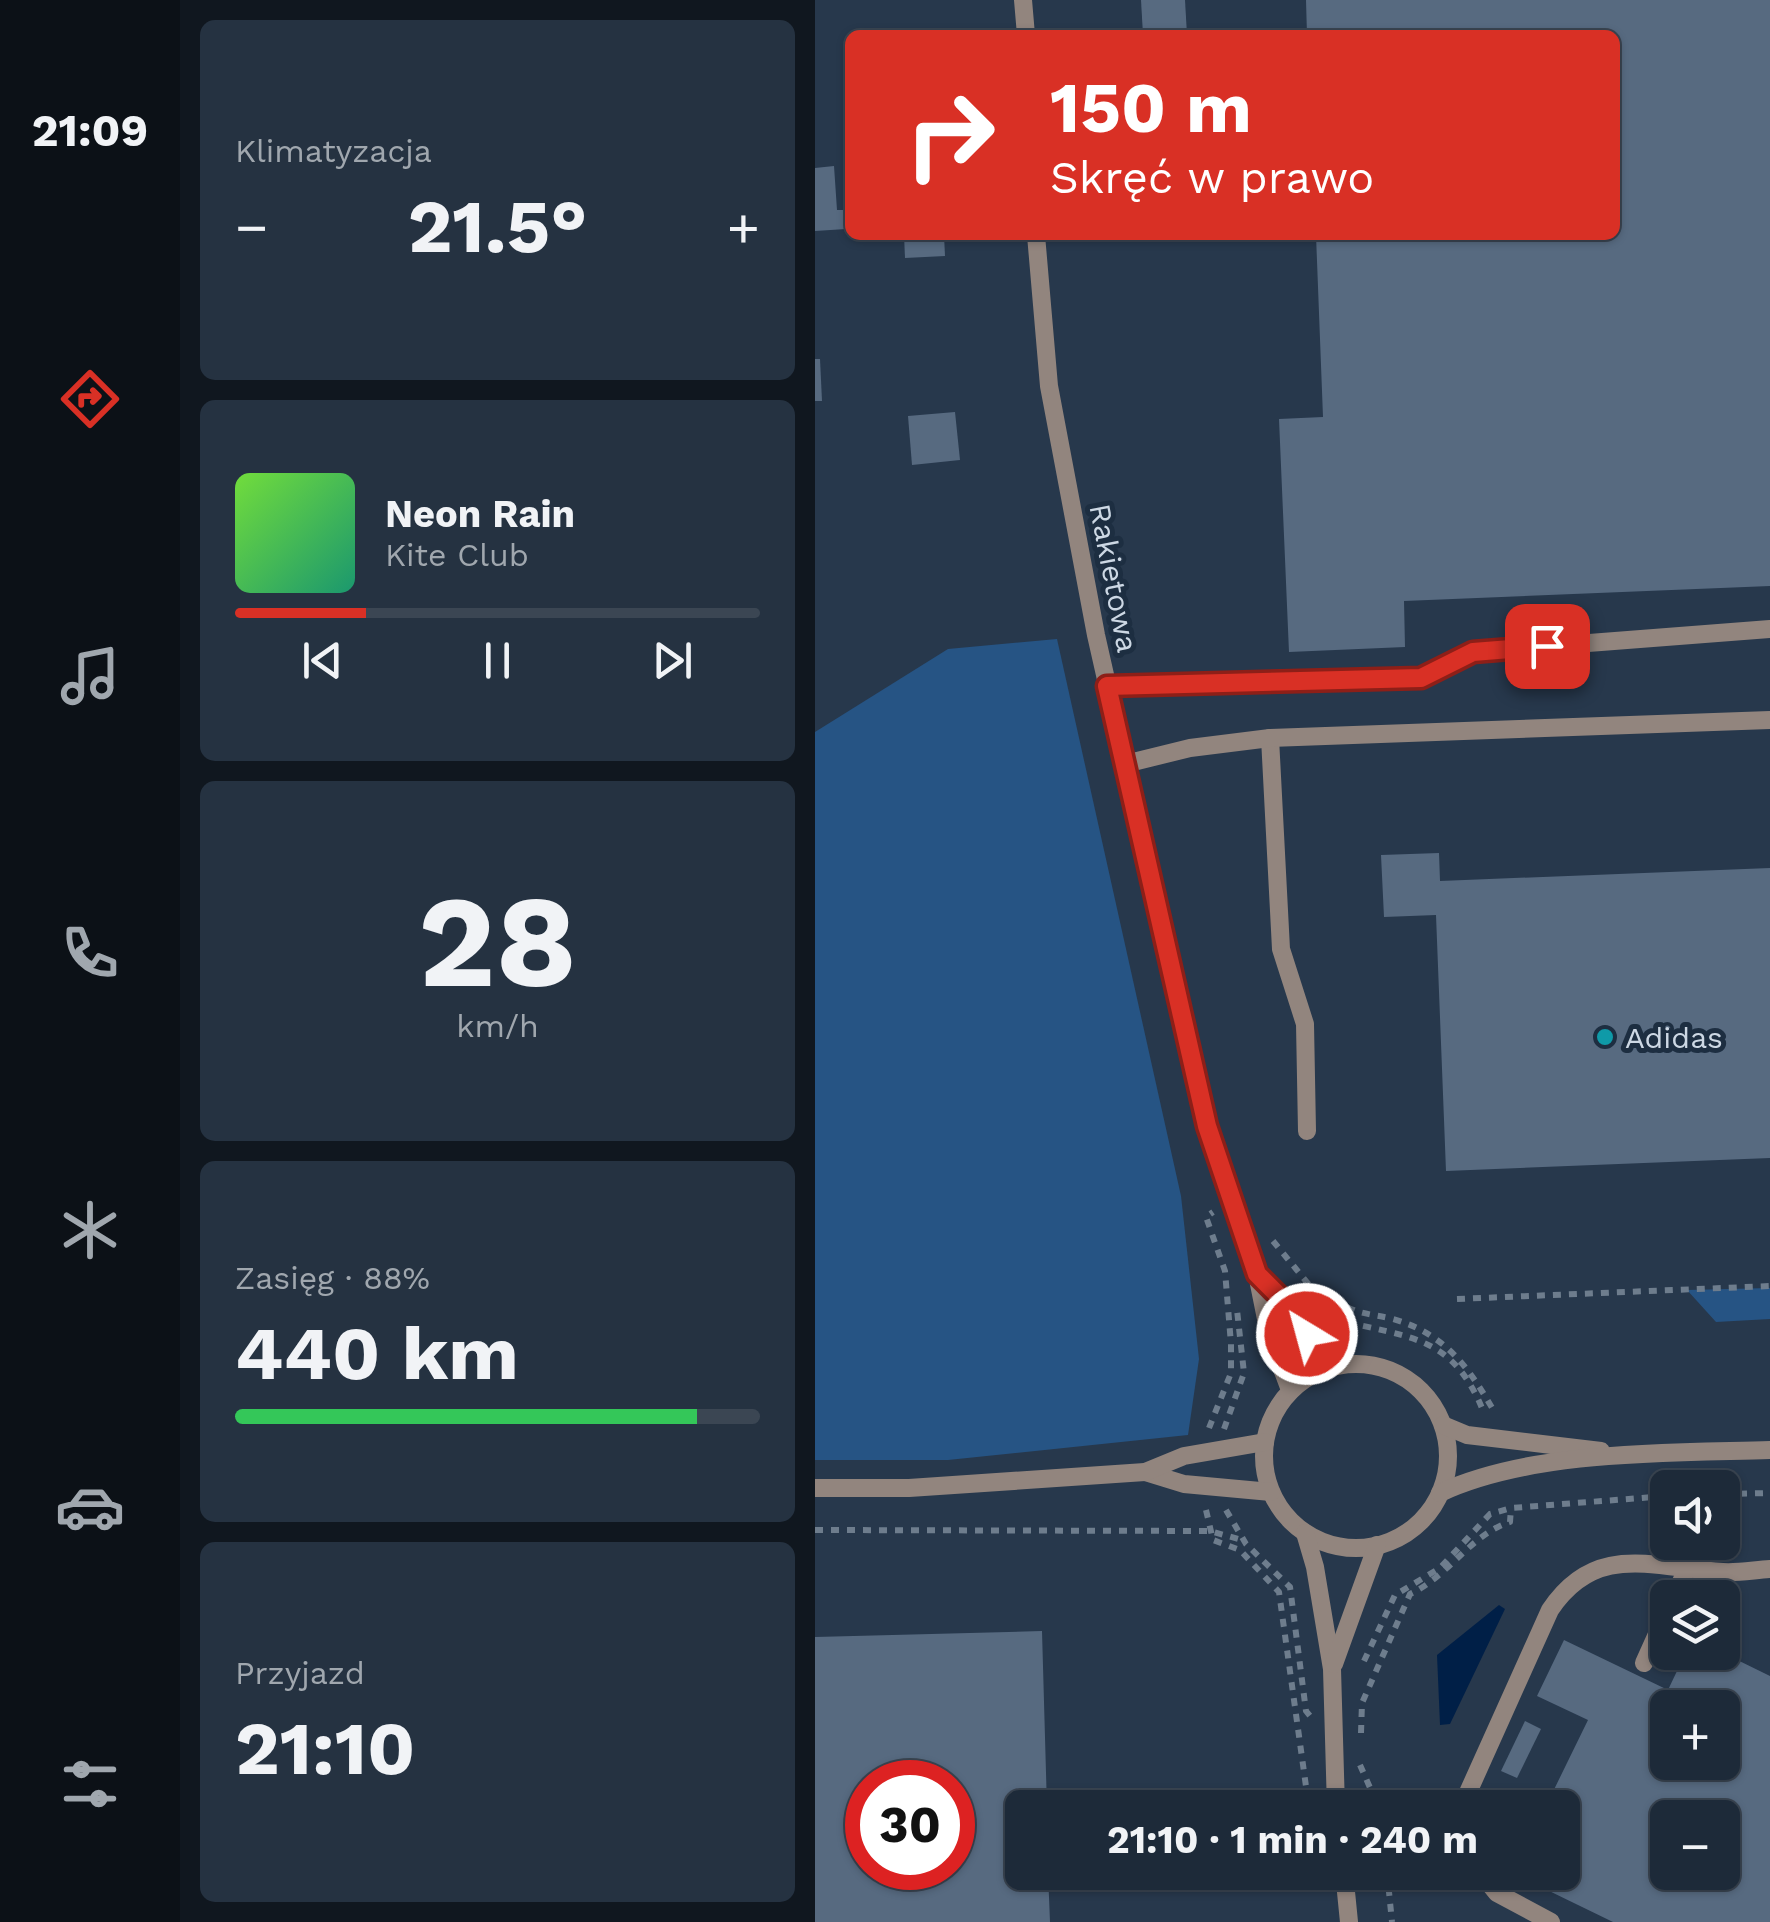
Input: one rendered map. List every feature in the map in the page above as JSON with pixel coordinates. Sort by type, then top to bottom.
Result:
[{"type":"street","points":[[1023,0],[1025,30]]},
{"type":"street","name":"Rakietowa","points":[[1037,240],[1049,386],[1107,686],[1207,1126],[1257,1274],[1269,1334],[1290,1390]]},
{"type":"street","points":[[1107,686],[1421,678],[1473,652],[1770,630]]},
{"type":"street","points":[[1125,764],[1189,748],[1269,738],[1770,720]]},
{"type":"street","points":[[1269,738],[1281,950],[1305,1024],[1307,1131]]},
{"type":"street","name":"Rakietowa","points":[[1257,1274],[1300,1317],[1307,1334],[1341,1364]]},
{"type":"street","points":[[1367,1363],[1414,1383],[1443,1425],[1448,1448],[1440,1493],[1415,1526],[1377,1546],[1339,1547],[1305,1532],[1286,1517],[1265,1474],[1265,1442],[1276,1408],[1290,1390],[1313,1373],[1341,1364],[1367,1363]]},
{"type":"street","points":[[1443,1425],[1467,1435],[1626,1454]]},
{"type":"street","points":[[815,1488],[909,1488],[1145,1472],[1207,1451],[1265,1442]]},
{"type":"street","points":[[1440,1493],[1489,1476],[1626,1454],[1770,1450]]},
{"type":"street","points":[[1145,1472],[1185,1484],[1271,1492]]},
{"type":"street","points":[[1305,1532],[1333,1669],[1335,1790]]},
{"type":"street","points":[[1333,1669],[1377,1546]]},
{"type":"street","points":[[1469,1790],[1560,1595],[1591,1571],[1613,1562],[1726,1572],[1770,1569]]},
{"type":"street","points":[[1682,1580],[1687,1568]]},
{"type":"street","points":[[1645,1663],[1650,1651]]},
{"type":"street","points":[[1346,1890],[1349,1922]]},
{"type":"street","points":[[1495,1890],[1551,1922]]},
{"type":"path","points":[[1207,1451],[1213,1410],[1231,1372],[1231,1344],[1225,1271],[1207,1217],[1231,1198]]},
{"type":"path","points":[[1267,1235],[1338,1320],[1389,1328],[1437,1350],[1468,1380],[1489,1426]]},
{"type":"path","points":[[1457,1300],[1770,1286]]},
{"type":"path","points":[[1335,1298],[1357,1314],[1401,1322],[1446,1345],[1484,1388],[1499,1420]]},
{"type":"path","points":[[1223,1436],[1244,1373]]},
{"type":"path","points":[[1740,1494],[1770,1493]]},
{"type":"path","points":[[1395,1595],[1440,1568],[1490,1514],[1511,1508],[1650,1497]]},
{"type":"path","points":[[1222,1500],[1231,1524],[1243,1540],[1290,1587],[1306,1711],[1332,1738]]},
{"type":"path","points":[[1371,1790],[1360,1765],[1362,1703],[1398,1612],[1410,1594],[1434,1583],[1478,1541],[1509,1522],[1511,1508]]},
{"type":"path","points":[[815,1530],[1210,1530],[1243,1540]]},
{"type":"path","points":[[1210,1530],[1213,1540],[1239,1550],[1279,1592],[1306,1790]]},
{"type":"path","points":[[1389,1890],[1392,1922]]},
{"type":"shaded area","points":[[1057,639],[1181,1196],[1199,1359],[1188,1435],[948,1460],[815,1460],[815,732],[948,649]]},
{"type":"shaded area","points":[[1770,1288],[1770,1319],[1716,1322],[1687,1290]]},
{"type":"shaded area","points":[[1499,1605],[1505,1609],[1450,1724],[1440,1725],[1437,1655]]},
{"type":"building","points":[[1141,0],[1185,0],[1187,30],[1143,30]]},
{"type":"building","points":[[1306,0],[1770,0],[1770,586],[1404,601],[1405,647],[1289,652],[1279,419],[1323,417],[1316,240],[1620,240],[1620,30],[1307,30]]},
{"type":"building","points":[[834,166],[837,210],[844,210],[845,229],[815,231],[815,168]]},
{"type":"building","points":[[904,240],[944,240],[945,256],[905,258]]},
{"type":"building","points":[[815,359],[820,359],[822,401],[815,401]]},
{"type":"building","points":[[955,412],[960,460],[912,465],[908,416]]},
{"type":"building","name":"Adidas","points":[[1439,853],[1440,881],[1770,868],[1770,1158],[1446,1171],[1436,915],[1384,917],[1381,855]]},
{"type":"building","points":[[1042,1631],[1046,1790],[1005,1790],[1005,1890],[1049,1890],[1050,1922],[815,1922],[815,1637]]},
{"type":"building","points":[[1564,1640],[1668,1690],[1677,1670],[1740,1670],[1740,1661],[1770,1676],[1770,1922],[1613,1922],[1547,1890],[1580,1890],[1580,1790],[1554,1790],[1588,1720],[1537,1696]]},
{"type":"building","points":[[1525,1721],[1541,1729],[1517,1778],[1501,1771]]},
{"type":"place","name":"Adidas","points":[[1605,1037]]},
{"type":"route","points":[[1307,1334],[1300,1317],[1257,1274],[1207,1126],[1107,686],[1421,678],[1473,652],[1547,646]]}]
